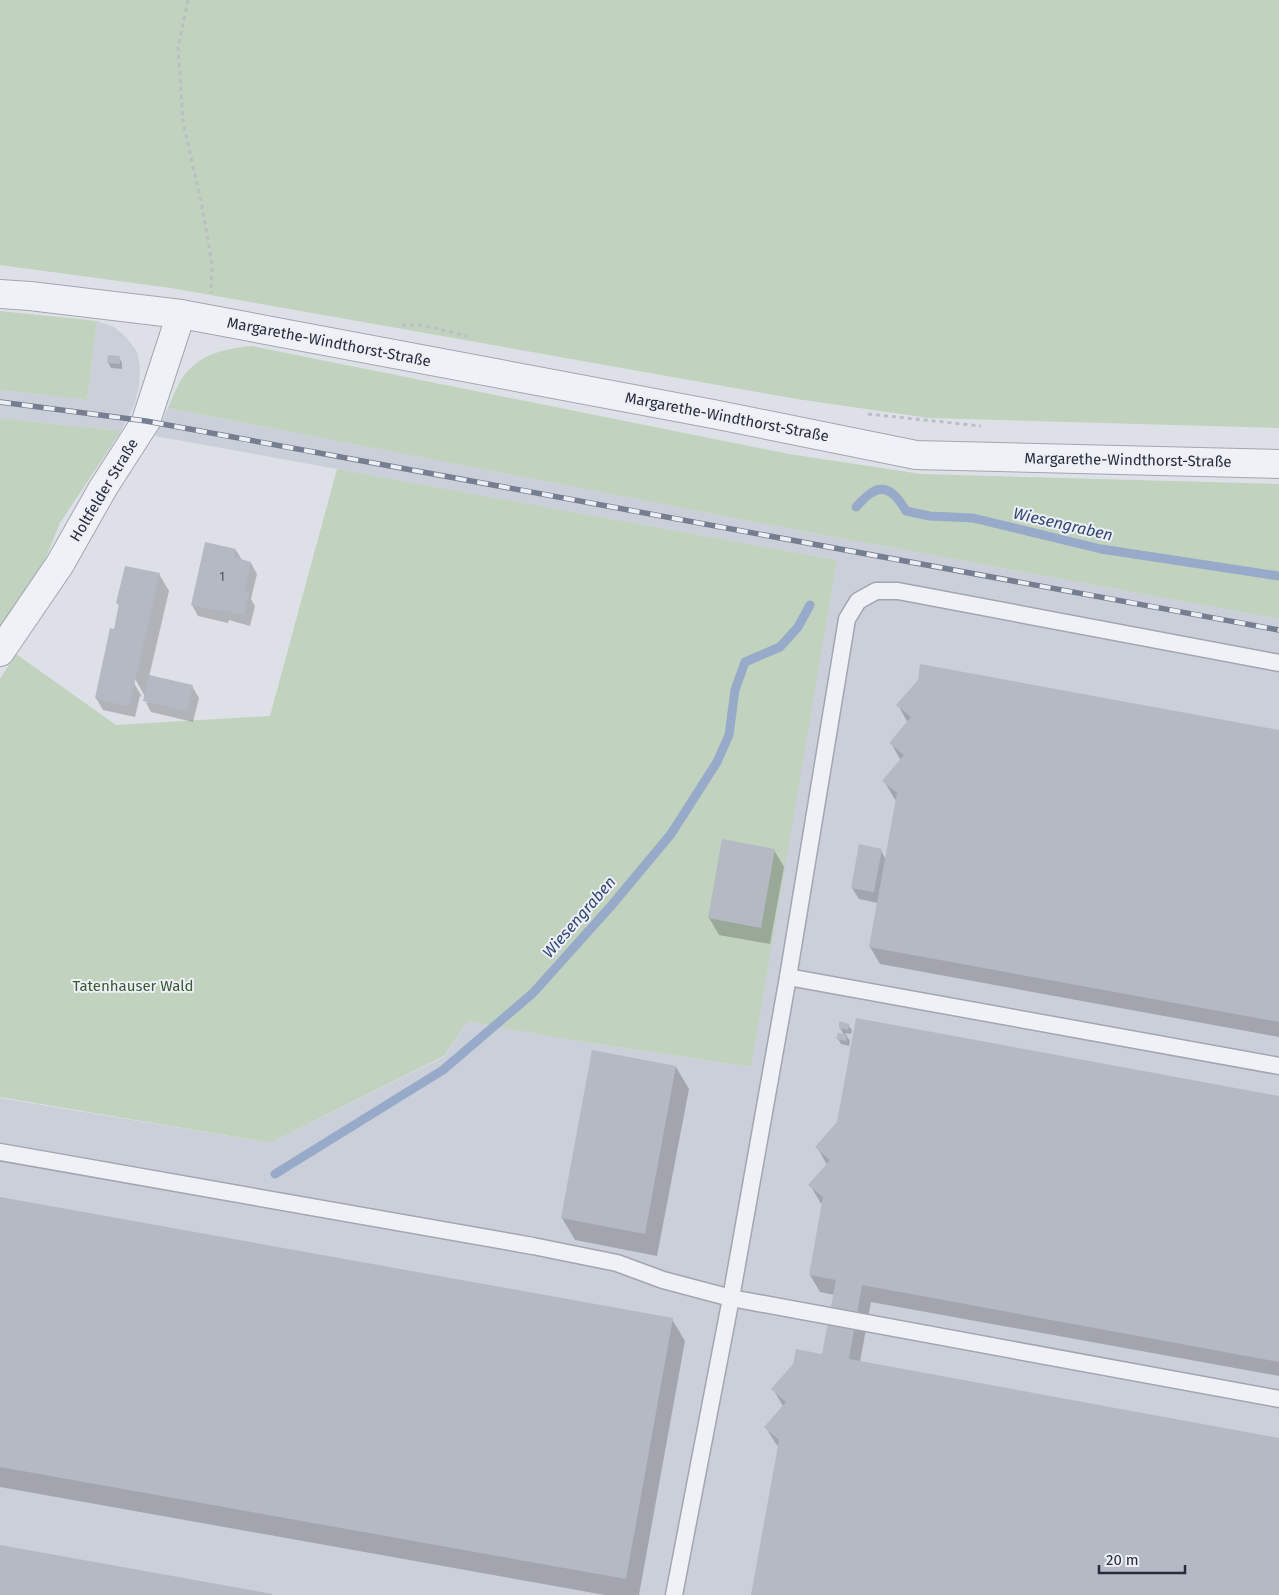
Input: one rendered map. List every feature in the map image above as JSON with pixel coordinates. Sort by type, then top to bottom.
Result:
[{"type":"street","name":"Margarethe-Windthorst-Straße","points":[[0,294],[193,316],[713,414],[916,455],[1279,464]]},
{"type":"street","name":"Holtfelder Straße","points":[[0,652],[60,564],[103,488],[146,421],[193,316]]},
{"type":"lane","points":[[674,1595],[731,1298],[788,977],[847,619],[858,601],[876,591],[898,591],[1279,663]]},
{"type":"lane","points":[[788,977],[1279,1066]]},
{"type":"lane","points":[[0,1152],[533,1246],[617,1263],[663,1280],[731,1298],[1279,1399]]},
{"type":"path","points":[[188,0],[178,48],[182,122],[201,201],[212,264],[211,300],[193,316]]},
{"type":"path","points":[[402,325],[422,325],[469,337]]},
{"type":"path","points":[[867,414],[986,426]]},
{"type":"shaded area","points":[[97,321],[114,327],[126,337],[137,352],[140,368],[139,386],[134,406],[121,431],[0,418],[0,390],[87,400]]},
{"type":"shaded area","points":[[168,408],[786,528],[1279,619],[1279,1595],[0,1595],[0,1098],[270,1143],[444,1057],[468,1021],[559,1038],[750,1067],[837,560],[155,436]]},
{"type":"green space","points":[[0,0],[1279,0],[1279,428],[929,418],[797,399],[171,288],[0,265]]},
{"type":"green space","points":[[0,311],[97,321],[87,400],[0,390]]},
{"type":"green space","points":[[252,346],[789,454],[921,474],[1279,484],[1279,619],[786,528],[168,408],[181,380],[195,364],[221,351]]},
{"type":"green space","points":[[0,418],[121,431],[60,523],[42,567],[0,631]]},
{"type":"green space","name":"Tatenhauser Wald","points":[[337,469],[837,560],[751,1067],[559,1038],[468,1021],[444,1056],[270,1143],[0,1097],[0,679],[16,654],[116,725],[270,716]]},
{"type":"building","points":[[108,355],[120,356],[120,364],[107,363]]},
{"type":"building","points":[[205,542],[236,549],[234,557],[251,562],[244,592],[249,593],[244,615],[191,605]]},
{"type":"building","points":[[125,566],[160,573],[129,707],[95,698],[110,628],[114,629],[119,604],[116,603]]},
{"type":"building","points":[[920,664],[1279,730],[1279,1022],[869,947],[897,793],[882,781],[904,755],[889,743],[911,717],[896,705],[918,680]]},
{"type":"building","points":[[149,675],[193,685],[187,711],[143,701]]},
{"type":"building","points":[[722,839],[775,849],[761,928],[708,918]]},
{"type":"building","points":[[859,844],[882,849],[874,892],[851,888]]},
{"type":"building","points":[[856,1018],[1279,1096],[1279,1362],[862,1285],[849,1359],[1279,1438],[1279,1595],[751,1595],[779,1440],[764,1427],[786,1402],[771,1389],[793,1364],[796,1349],[822,1354],[836,1280],[809,1275],[823,1197],[808,1185],[830,1160],[815,1147],[837,1122]]},
{"type":"building","points":[[839,1021],[849,1024],[848,1030],[839,1028]]},
{"type":"building","points":[[838,1033],[847,1035],[846,1041],[836,1039]]},
{"type":"building","points":[[592,1050],[676,1066],[645,1234],[561,1218]]},
{"type":"building","points":[[0,1197],[673,1318],[626,1579],[0,1467]]},
{"type":"building","points":[[0,1545],[272,1594],[272,1595],[0,1595]]},
{"type":"waterway","name":"Wiesengraben","points":[[856,507],[865,497],[877,490],[883,489],[892,493],[906,511],[930,516],[973,518],[1101,549],[1279,576]]},
{"type":"waterway","name":"Wiesengraben","points":[[275,1174],[443,1070],[533,993],[611,906],[671,834],[717,762],[729,735],[735,690],[745,662],[780,647],[798,627],[810,605]]},
{"type":"railway","points":[[0,402],[146,421],[1279,630]]}]
